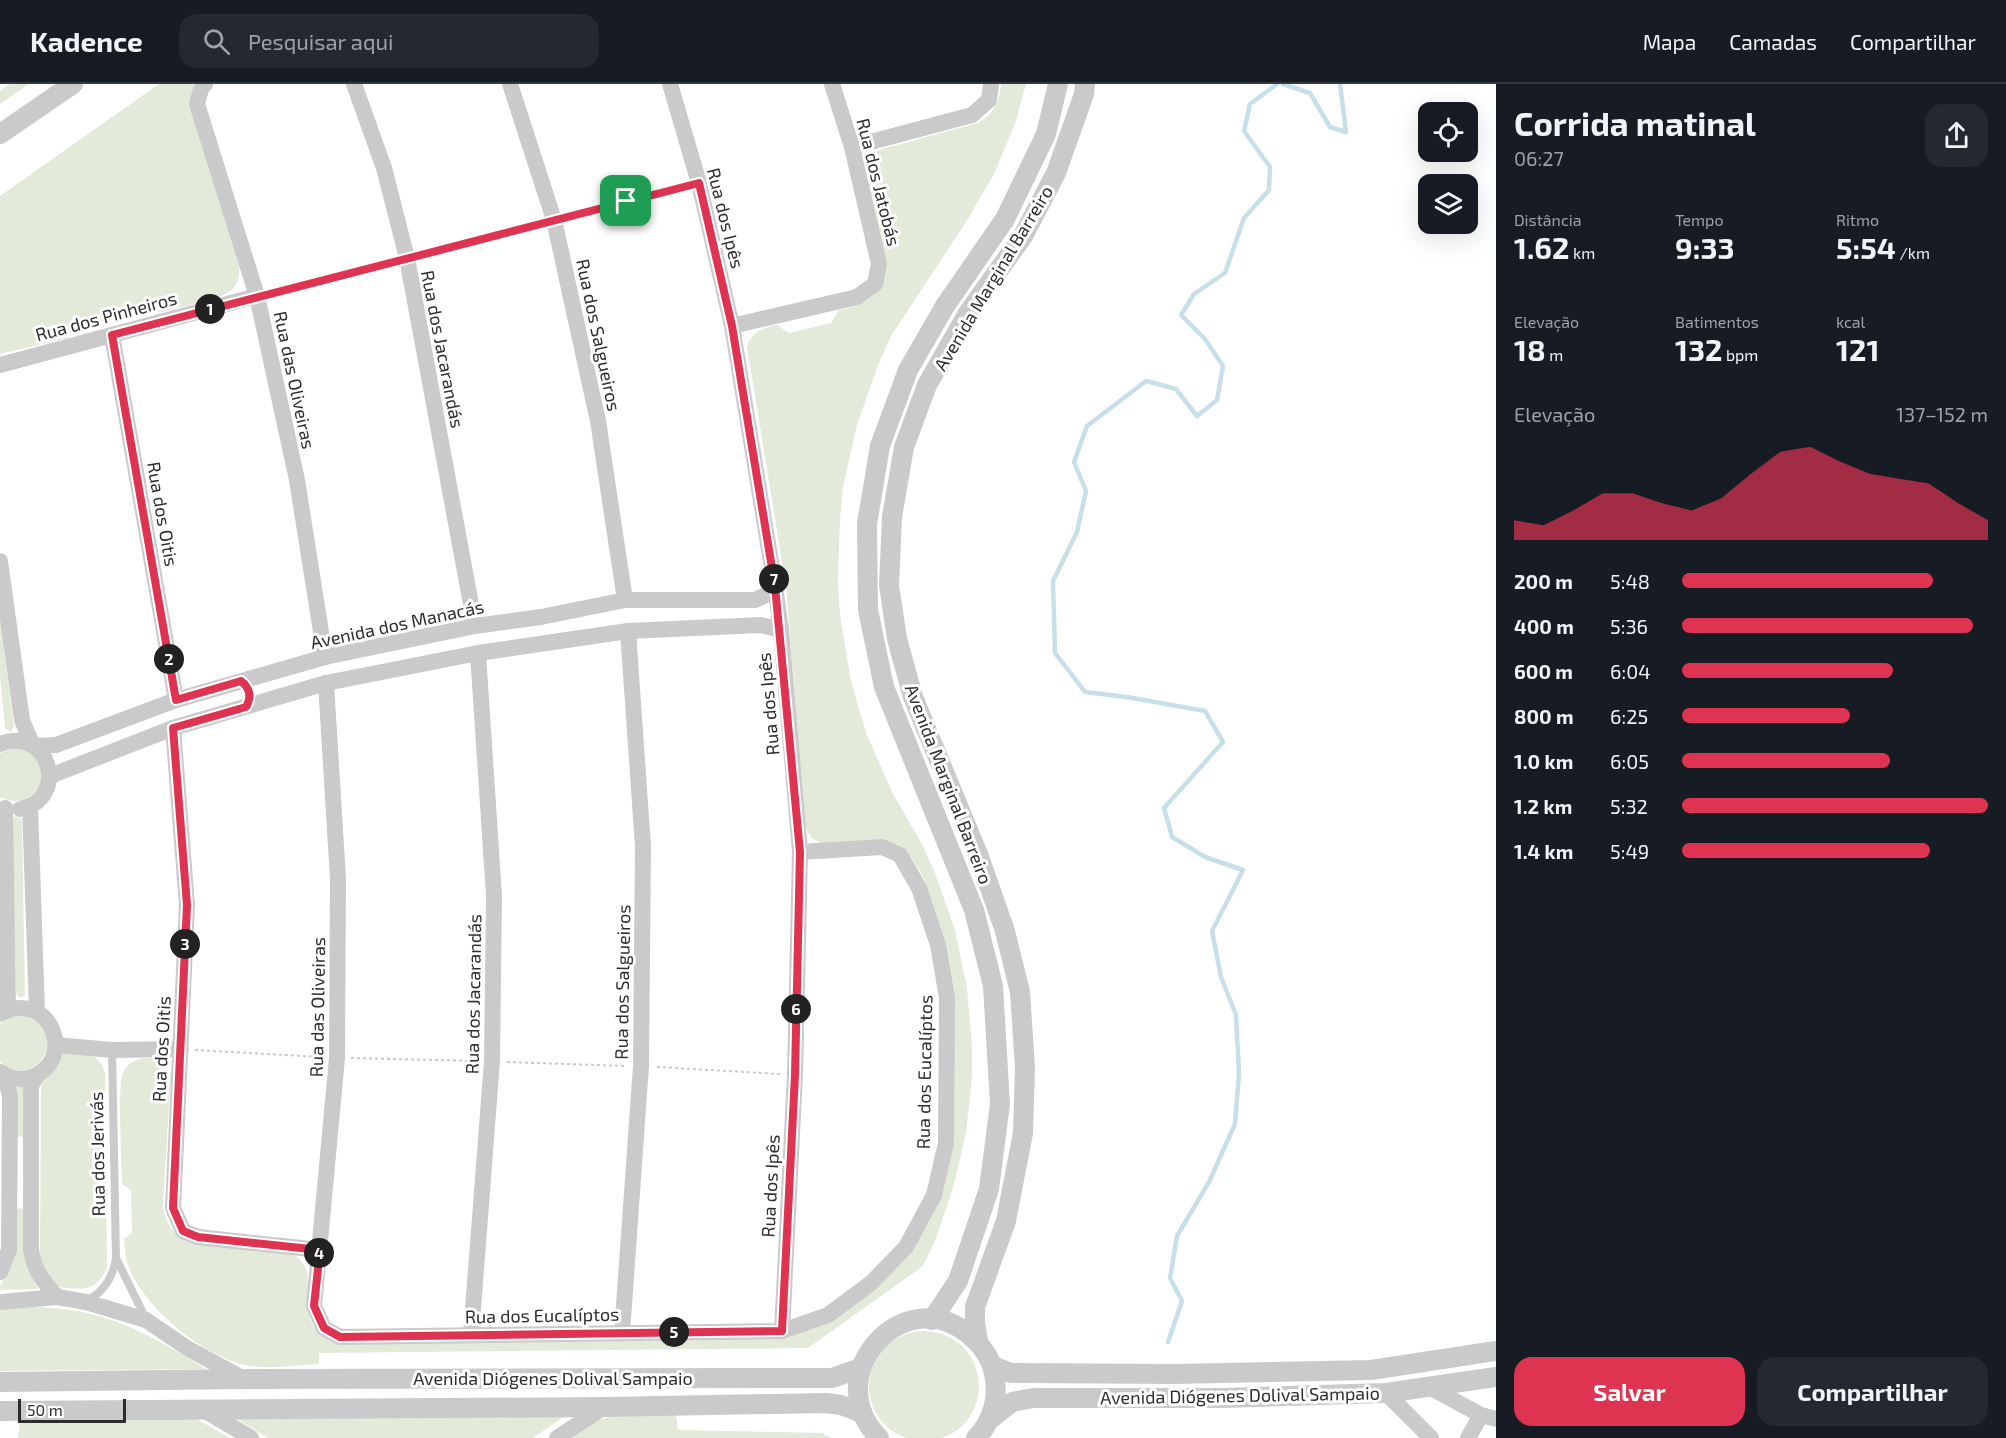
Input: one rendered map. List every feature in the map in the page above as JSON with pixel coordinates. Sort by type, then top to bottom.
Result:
[{"type":"street","points":[[0,134],[74,84]]},
{"type":"street","name":"Rua das Oliveiras","points":[[205,84],[201,89],[197,104],[257,296],[297,480],[325,657]]},
{"type":"street","name":"Rua dos Jacarandás","points":[[354,84],[384,168],[407,258],[475,627]]},
{"type":"street","name":"Rua dos Salgueiros","points":[[510,84],[554,220],[598,421],[626,600]]},
{"type":"street","name":"Rua dos Ipês","points":[[670,84],[699,183],[732,326],[781,630],[800,852],[795,1075],[782,1331]]},
{"type":"street","name":"Rua dos Jatobás","points":[[732,326],[857,297],[875,284],[879,264],[852,147],[832,84]]},
{"type":"street","points":[[852,147],[972,116],[989,100],[991,84]]},
{"type":"street","name":"Avenida Marginal Barreiro","points":[[932,1320],[958,1281],[989,1189],[1000,1104],[993,986],[974,910],[884,687],[868,610],[867,524],[880,446],[908,370],[945,306],[1005,219],[1046,134],[1058,84]]},
{"type":"street","name":"Avenida Marginal Barreiro","points":[[978,1341],[975,1307],[1006,1221],[1023,1132],[1025,1068],[1020,992],[1005,931],[990,887],[913,697],[897,639],[889,585],[892,517],[904,447],[927,385],[968,313],[1023,236],[1056,173],[1084,94],[1085,84]]},
{"type":"street","name":"Rua dos Pinheiros","points":[[0,365],[257,296]]},
{"type":"street","name":"Rua dos Oitis","points":[[112,335],[176,700]]},
{"type":"street","points":[[0,561],[22,720],[33,746],[42,754],[48,765],[50,776],[44,794],[30,807],[14,810],[3,807],[4,1012],[17,1007],[37,1012],[51,1026],[56,1045],[53,1057],[37,1075],[31,1086],[30,1144],[33,1264],[37,1274],[57,1297]]},
{"type":"street","name":"Avenida dos Manacás","points":[[0,744],[16,740],[33,746],[56,745],[176,700],[325,657],[626,600],[754,600],[766,595],[775,586]]},
{"type":"street","points":[[541,617],[549,630],[547,643]]},
{"type":"street","points":[[50,776],[173,728],[326,683],[478,653],[628,631],[761,624],[781,630]]},
{"type":"street","name":"Rua dos Salgueiros","points":[[622,1333],[641,1066],[643,846],[628,631]]},
{"type":"street","points":[[398,643],[396,657],[402,669]]},
{"type":"street","name":"Rua dos Jacarandás","points":[[471,1335],[492,1061],[494,896],[478,653]]},
{"type":"street","points":[[241,681],[250,693],[246,707]]},
{"type":"street","name":"Rua das Oliveiras","points":[[324,1328],[314,1306],[337,1046],[338,879],[326,683]]},
{"type":"street","name":"Rua dos Oitis","points":[[173,728],[187,905],[173,1208],[183,1231],[198,1237],[320,1250]]},
{"type":"street","points":[[30,807],[37,1012]]},
{"type":"street","name":"Rua dos Eucalíptos","points":[[324,1328],[340,1337],[782,1331],[828,1315],[871,1283],[906,1247],[934,1195],[945,1143],[947,998],[938,945],[919,888],[900,855],[882,847],[800,852]]},
{"type":"street","points":[[56,1045],[112,1050],[181,1049]]},
{"type":"street","points":[[3,1074],[16,1079],[37,1075]]},
{"type":"street","points":[[0,1272],[9,1250],[9,1096],[3,1074]]},
{"type":"street","points":[[8,1143],[30,1144]]},
{"type":"street","points":[[8,1203],[21,1200],[31,1205]]},
{"type":"street","name":"Avenida Diógenes Dolival Sampaio","points":[[0,1302],[57,1297],[86,1302],[146,1320],[187,1348],[244,1379]]},
{"type":"street","points":[[879,1438],[871,1430],[862,1413],[858,1390],[861,1368],[870,1349],[884,1334],[901,1324],[921,1319],[941,1321],[961,1328],[978,1341],[987,1353],[993,1366],[996,1384],[995,1402],[990,1420],[976,1438]]},
{"type":"street","name":"Avenida Diógenes Dolival Sampaio","points":[[993,1366],[1011,1373],[1174,1374],[1371,1370],[1496,1351]]},
{"type":"street","name":"Avenida Diógenes Dolival Sampaio","points":[[0,1382],[244,1379],[832,1378],[861,1368]]},
{"type":"street","name":"Avenida Diógenes Dolival Sampaio","points":[[990,1420],[1012,1402],[1033,1398],[1221,1398],[1386,1393],[1496,1377]]},
{"type":"street","points":[[1431,1388],[1488,1417],[1468,1438]]},
{"type":"street","points":[[1386,1393],[1431,1438]]},
{"type":"street","name":"Avenida Diógenes Dolival Sampaio","points":[[0,1411],[604,1407],[826,1403],[841,1405],[862,1413]]},
{"type":"street","name":"Avenida Diógenes Dolival Sampaio","points":[[557,1438],[604,1407]]},
{"type":"street","points":[[202,1409],[251,1438]]},
{"type":"lane","name":"Rua dos Jerivás","points":[[86,1302],[95,1297],[109,1282],[116,1258],[112,1050]]},
{"type":"lane","name":"Rua dos Jerivás","points":[[116,1258],[146,1320]]},
{"type":"path","points":[[257,296],[699,183]]},
{"type":"green space","points":[[10,84],[29,84],[0,104],[0,91]]},
{"type":"green space","points":[[159,84],[194,84],[191,97],[239,266],[239,277],[236,284],[229,292],[206,301],[159,313],[150,307],[74,328],[68,338],[0,354],[0,196]]},
{"type":"green space","points":[[1001,84],[1026,84],[1015,124],[994,174],[966,222],[891,336],[878,365],[857,425],[843,487],[840,519],[838,582],[840,614],[850,676],[858,706],[867,735],[892,792],[923,846],[935,873],[955,930],[967,988],[972,1077],[966,1133],[953,1188],[935,1241],[923,1266],[808,1348],[319,1353],[319,1364],[284,1367],[250,1366],[214,1353],[177,1328],[160,1313],[134,1279],[126,1259],[124,1239],[132,1233],[131,1190],[122,1184],[120,1093],[123,1073],[132,1062],[141,1059],[156,1060],[171,1073],[163,1204],[165,1216],[171,1227],[176,1234],[293,1254],[302,1261],[306,1270],[308,1308],[315,1328],[766,1337],[875,1286],[939,1196],[954,998],[925,882],[910,856],[823,844],[812,838],[805,828],[786,586],[747,347],[751,337],[772,326],[777,325],[789,333],[831,323],[839,310],[860,304],[877,292],[865,170],[868,160],[882,149],[978,123],[995,107]]},
{"type":"green space","points":[[0,611],[14,726],[11,732],[5,728],[0,677]]},
{"type":"green space","points":[[17,748],[31,753],[39,761],[42,770],[38,788],[31,796],[12,801],[0,797],[0,753]]},
{"type":"green space","points":[[15,816],[22,820],[25,995],[21,998],[16,994],[12,820]]},
{"type":"green space","points":[[26,1016],[42,1026],[47,1037],[47,1047],[38,1064],[29,1069],[10,1068],[0,1062],[0,1024],[10,1017]]},
{"type":"green space","points":[[62,1051],[89,1054],[99,1061],[105,1073],[107,1268],[96,1284],[82,1289],[58,1286],[50,1280],[40,1258],[41,1082],[49,1075]]},
{"type":"green space","points":[[14,1087],[25,1087],[25,1136],[17,1137]]},
{"type":"green space","points":[[16,1209],[23,1209],[28,1271],[38,1289],[0,1290],[9,1270]]},
{"type":"green space","points":[[24,1307],[76,1311],[120,1323],[141,1332],[206,1369],[0,1371],[0,1309]]},
{"type":"green space","points":[[913,1332],[935,1332],[955,1340],[970,1355],[978,1375],[978,1397],[970,1417],[955,1432],[938,1439],[910,1439],[893,1432],[878,1417],[870,1397],[870,1375],[878,1355],[893,1340]]},
{"type":"green space","points":[[569,1413],[533,1438],[268,1438],[233,1417]]},
{"type":"green space","points":[[616,1415],[676,1415],[678,1430],[822,1433],[832,1438],[569,1438],[595,1421]]},
{"type":"green space","points":[[195,1418],[230,1438],[18,1438],[20,1420]]},
{"type":"waterway","points":[[1168,1342],[1182,1301],[1170,1278],[1177,1236],[1209,1182],[1235,1124],[1239,1073],[1236,1015],[1221,977],[1212,931],[1243,870],[1205,857],[1172,837],[1164,808],[1223,742],[1205,711],[1085,692],[1055,653],[1053,581],[1077,532],[1086,491],[1074,462],[1087,426],[1146,381],[1176,389],[1197,416],[1217,400],[1223,366],[1205,339],[1181,315],[1194,294],[1225,273],[1244,218],[1269,190],[1270,167],[1244,131],[1250,104],[1277,84]]},
{"type":"waterway","points":[[1283,84],[1310,93],[1330,127],[1346,132],[1340,84]]},
{"type":"route","points":[[699,183],[732,326],[775,586],[781,630],[800,852],[795,1075],[782,1331],[340,1337],[324,1328],[314,1306],[320,1250],[198,1237],[183,1231],[173,1208],[187,905],[173,728],[246,707],[250,693],[241,681],[176,700],[112,335],[626,201],[699,183]]}]
